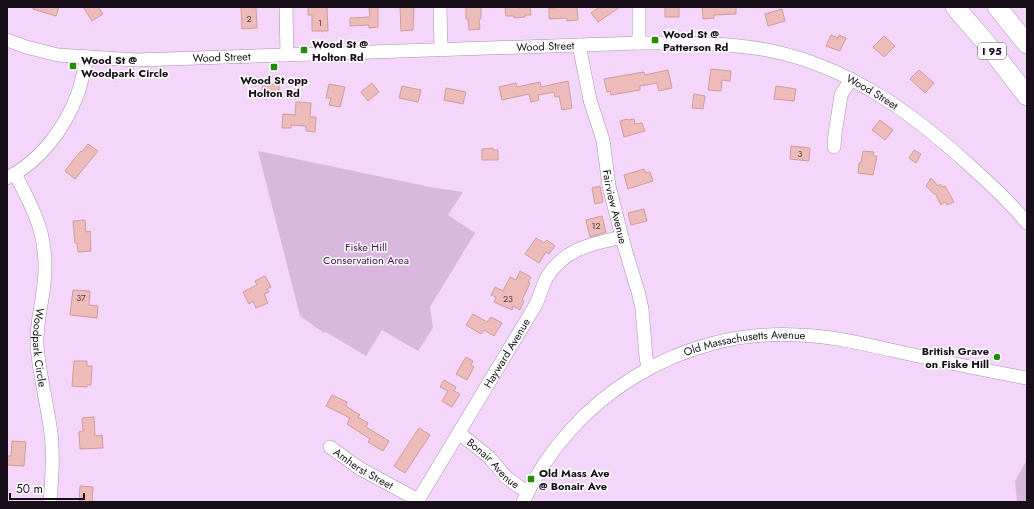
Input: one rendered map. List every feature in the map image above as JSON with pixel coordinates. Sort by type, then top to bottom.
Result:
[{"type":"highway","name":"I 95","points":[[955,7],[995,54],[1027,96]]},
{"type":"highway","name":"I 95","points":[[997,7],[1027,44]]},
{"type":"street","points":[[286,7],[287,55]]},
{"type":"street","points":[[440,7],[441,50]]},
{"type":"street","points":[[639,7],[639,44]]},
{"type":"street","name":"Wood Street","points":[[7,40],[26,47],[58,54],[137,60],[579,45],[704,44],[760,49],[781,53],[806,61],[850,79],[889,101],[932,132],[988,182],[1027,223]]},
{"type":"street","name":"Fairview Avenue","points":[[579,45],[590,100],[603,140],[608,182],[640,299],[648,369]]},
{"type":"street","name":"Woodpark Circle","points":[[50,502],[53,465],[50,427],[38,363],[37,339],[46,269],[45,248],[30,202],[11,176],[47,148],[64,123],[78,93],[87,57]]},
{"type":"street","points":[[834,147],[834,134],[842,96],[850,79]]},
{"type":"street","name":"Hayward Avenue","points":[[418,501],[538,300],[546,280],[553,269],[565,257],[578,248],[622,237]]},
{"type":"street","name":"Old Massachusetts Avenue","points":[[525,497],[550,456],[584,415],[610,393],[648,369],[687,351],[717,342],[754,336],[790,334],[827,338],[855,342],[1027,378]]},
{"type":"street","name":"Bonair Avenue","points":[[459,433],[489,457],[506,477],[518,486],[525,497]]},
{"type":"street","name":"Amherst Street","points":[[330,448],[359,468],[418,501]]},
{"type":"green space","name":"Fiske Hill Conservation Area","points":[[258,151],[430,187],[463,192],[448,215],[475,233],[430,307],[433,328],[418,351],[382,330],[366,356],[326,332],[324,333],[300,316]]},
{"type":"green space","points":[[1027,460],[1027,502],[1017,502],[1015,481]]},
{"type":"building","points":[[33,7],[59,7],[56,16],[33,9]]},
{"type":"building","points":[[83,7],[98,7],[103,14],[92,21]]},
{"type":"building","points":[[241,7],[256,7],[257,28],[242,29]]},
{"type":"building","points":[[308,7],[327,7],[328,31],[312,31],[312,15],[308,15]]},
{"type":"building","points":[[369,7],[378,7],[378,27],[369,28],[369,25],[350,26],[350,18],[370,17]]},
{"type":"building","points":[[400,7],[414,7],[413,30],[401,31]]},
{"type":"building","points":[[466,7],[481,7],[481,19],[479,19],[480,29],[469,30],[468,19],[466,19]]},
{"type":"building","points":[[505,7],[530,7],[531,15],[514,18],[514,16],[506,16]]},
{"type":"building","points":[[577,7],[578,20],[567,21],[567,18],[549,19],[549,8]]},
{"type":"building","points":[[599,7],[620,7],[598,22],[591,13]]},
{"type":"building","points":[[665,7],[679,7],[679,17],[665,17]]},
{"type":"building","points":[[702,7],[736,7],[736,14],[714,15],[714,18],[703,19]]},
{"type":"building","points":[[782,9],[785,21],[768,26],[765,14]]},
{"type":"building","points":[[831,35],[838,38],[839,35],[846,38],[840,51],[826,46]]},
{"type":"building","points":[[884,36],[895,46],[884,57],[873,47]]},
{"type":"building","points":[[711,69],[731,71],[730,81],[722,80],[721,91],[708,90]]},
{"type":"building","points":[[668,70],[672,88],[659,91],[657,83],[640,86],[640,90],[611,95],[610,91],[607,92],[604,79],[644,72],[645,75]]},
{"type":"building","points":[[919,70],[934,83],[925,93],[910,79]]},
{"type":"building","points":[[568,81],[572,108],[562,110],[559,96],[555,97],[554,92],[538,95],[539,100],[531,102],[529,94],[502,100],[499,87],[516,83],[517,87],[540,82],[541,87]]},
{"type":"building","points":[[372,83],[379,92],[368,101],[361,92]]},
{"type":"building","points":[[279,84],[279,96],[262,96],[262,85]]},
{"type":"building","points":[[329,84],[345,87],[340,107],[329,105],[331,98],[326,98]]},
{"type":"building","points":[[402,86],[421,90],[418,102],[399,98]]},
{"type":"building","points":[[776,86],[796,89],[794,101],[774,99]]},
{"type":"building","points":[[446,88],[466,92],[463,104],[444,100]]},
{"type":"building","points":[[694,94],[705,96],[703,109],[692,108]]},
{"type":"building","points":[[296,102],[311,103],[310,117],[316,117],[315,132],[306,131],[306,126],[291,125],[291,128],[282,128],[283,114],[295,115]]},
{"type":"building","points":[[634,119],[635,124],[642,123],[645,131],[624,137],[620,121]]},
{"type":"building","points":[[880,120],[893,130],[885,140],[872,130]]},
{"type":"building","points":[[88,144],[98,151],[75,179],[65,171]]},
{"type":"building","points":[[791,146],[810,148],[809,161],[790,159]]},
{"type":"building","points":[[493,148],[493,150],[498,150],[498,160],[482,160],[482,149]]},
{"type":"building","points":[[914,150],[921,154],[916,163],[909,158]]},
{"type":"building","points":[[863,151],[874,152],[873,156],[877,156],[873,175],[858,173],[859,163],[861,163]]},
{"type":"building","points":[[644,169],[646,173],[650,172],[653,181],[628,189],[624,175]]},
{"type":"building","points":[[931,178],[938,186],[940,184],[942,187],[945,186],[954,202],[947,205],[945,202],[941,205],[935,193],[934,194],[926,186]]},
{"type":"building","points":[[600,186],[603,202],[595,204],[592,188]]},
{"type":"building","points":[[644,209],[647,221],[631,225],[628,213]]},
{"type":"building","points":[[602,216],[606,232],[590,237],[586,220]]},
{"type":"building","points":[[85,220],[86,232],[90,231],[91,251],[78,252],[77,243],[75,243],[73,221]]},
{"type":"building","points":[[536,238],[544,243],[547,240],[555,246],[549,254],[546,252],[539,263],[525,254]]},
{"type":"building","points":[[520,271],[531,277],[528,282],[530,283],[522,300],[524,301],[520,310],[513,306],[512,310],[494,302],[496,297],[491,295],[495,287],[503,291],[510,277],[516,280]]},
{"type":"building","points":[[265,276],[271,287],[267,289],[269,292],[264,294],[268,303],[256,308],[253,301],[249,304],[243,292],[257,285],[255,281]]},
{"type":"building","points":[[73,290],[90,291],[89,305],[98,306],[97,318],[70,315]]},
{"type":"building","points":[[473,314],[487,322],[491,317],[502,323],[494,336],[484,330],[481,334],[466,325]]},
{"type":"building","points":[[466,357],[473,361],[471,365],[474,367],[467,380],[456,374]]},
{"type":"building","points":[[74,361],[87,361],[87,366],[92,366],[91,385],[87,385],[87,387],[72,386]]},
{"type":"building","points":[[444,380],[456,387],[454,391],[460,394],[452,407],[442,401],[448,391],[440,387]]},
{"type":"building","points":[[332,395],[347,402],[346,406],[360,415],[358,417],[368,423],[366,427],[389,441],[383,451],[368,442],[370,439],[347,424],[350,418],[326,406]]},
{"type":"building","points":[[94,417],[95,436],[102,435],[103,448],[80,449],[79,432],[83,431],[82,418]]},
{"type":"building","points":[[419,428],[430,435],[405,473],[394,466]]},
{"type":"building","points":[[12,441],[26,442],[24,466],[7,465],[7,456],[11,456]]},
{"type":"building","points":[[80,486],[93,487],[92,502],[79,502]]},
{"type":"place","name":"Wood St @ Patterson Rd","points":[[655,40]]},
{"type":"place","name":"Wood St @ Holton Rd","points":[[304,50]]},
{"type":"place","name":"Wood St @ Woodpark Circle","points":[[73,66]]},
{"type":"place","name":"Wood St opp Holton Rd","points":[[274,67]]},
{"type":"place","name":"British Grave on Fiske Hill","points":[[997,357]]},
{"type":"place","name":"Old Mass Ave @ Bonair Ave","points":[[531,479]]}]
